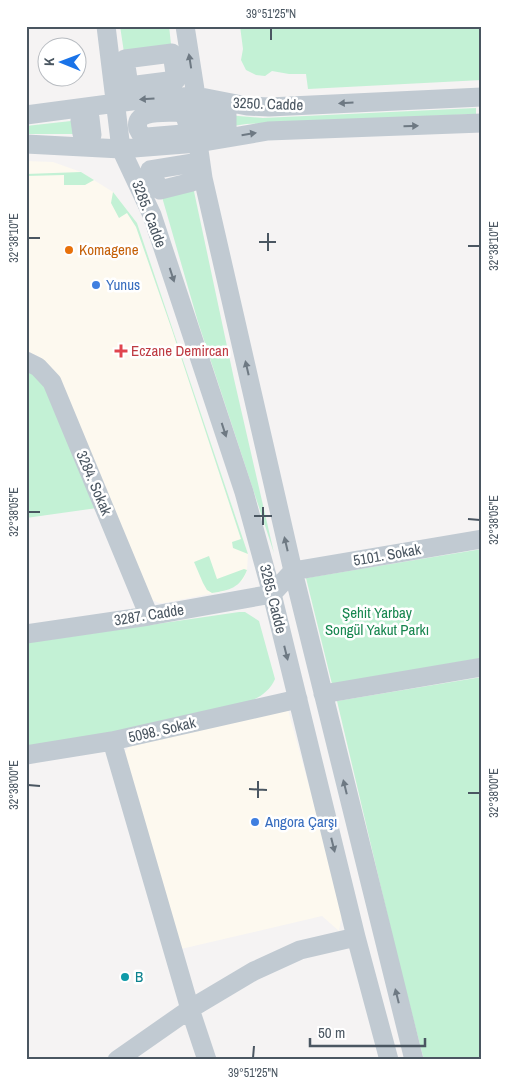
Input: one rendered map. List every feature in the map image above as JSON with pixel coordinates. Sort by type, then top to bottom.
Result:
[{"type":"street","name":"3285. Cadde","points":[[106,26],[121,149],[152,214],[244,492],[272,594],[356,937],[389,1060]]},
{"type":"street","name":"3285. Cadde","points":[[185,26],[196,96],[198,143],[203,178],[293,571],[414,1060]]},
{"type":"street","name":"3250. Cadde","points":[[26,115],[115,103],[196,96],[247,106],[269,107],[482,97]]},
{"type":"street","name":"3250. Cadde","points":[[26,144],[121,149],[198,143],[268,131],[482,123]]},
{"type":"street","name":"3284. Sokak","points":[[26,362],[38,367],[52,382],[149,616]]},
{"type":"street","name":"5101. Sokak","points":[[293,571],[482,540]]},
{"type":"street","points":[[272,594],[293,571]]},
{"type":"street","name":"3287. Cadde","points":[[26,634],[149,616],[272,594]]},
{"type":"street","points":[[323,694],[482,666]]},
{"type":"street","name":"5098. Sokak","points":[[26,755],[112,741],[298,699]]},
{"type":"street","points":[[112,741],[190,1009],[207,1060]]},
{"type":"street","points":[[118,1060],[190,1009],[254,971],[300,950],[356,937]]},
{"type":"shaded area","points":[[26,161],[53,162],[81,172],[113,192],[137,223],[248,554],[247,570],[243,580],[233,587],[224,591],[164,603],[150,599],[56,372],[40,357],[26,353]]},
{"type":"shaded area","points":[[288,710],[343,909],[339,931],[322,916],[181,949],[123,759],[125,751],[133,743]]},
{"type":"green space","points":[[120,26],[169,26],[172,53],[125,59]]},
{"type":"green space","points":[[240,26],[482,26],[482,80],[308,89],[306,74],[272,71],[265,76],[256,75],[246,70],[241,60],[243,49]]},
{"type":"green space","points":[[476,108],[476,114],[246,124],[227,127],[227,115],[263,118]]},
{"type":"green space","points":[[80,120],[82,134],[26,134],[26,126]]},
{"type":"green space","points":[[81,172],[94,180],[85,185],[64,185],[64,175],[26,176],[26,174]]},
{"type":"green space","points":[[192,182],[234,379],[274,553],[198,322],[160,190]]},
{"type":"green space","points":[[113,192],[137,223],[248,554],[233,548],[232,542],[241,539],[172,330],[136,227],[127,213],[119,218],[111,203]]},
{"type":"green space","points":[[26,369],[42,381],[97,508],[26,518]]},
{"type":"green space","name":"Şehit Yarbay Songül Yakut Parkı","points":[[482,549],[482,658],[332,684],[306,578]]},
{"type":"green space","points":[[209,556],[217,579],[244,569],[247,570],[241,581],[234,587],[224,591],[212,593],[207,590],[194,562]]},
{"type":"green space","points":[[245,612],[259,621],[275,679],[270,687],[260,696],[248,702],[107,734],[26,749],[26,643]]},
{"type":"green space","points":[[482,677],[482,1060],[424,1060],[399,964],[337,701]]},
{"type":"place","name":"Komagene","points":[[69,250]]},
{"type":"place","name":"Yunus","points":[[96,285]]},
{"type":"place","name":"Eczane Demircan","points":[[121,351]]},
{"type":"place","name":"Angora Çarşı","points":[[255,822]]},
{"type":"place","name":"B","points":[[125,977]]}]
